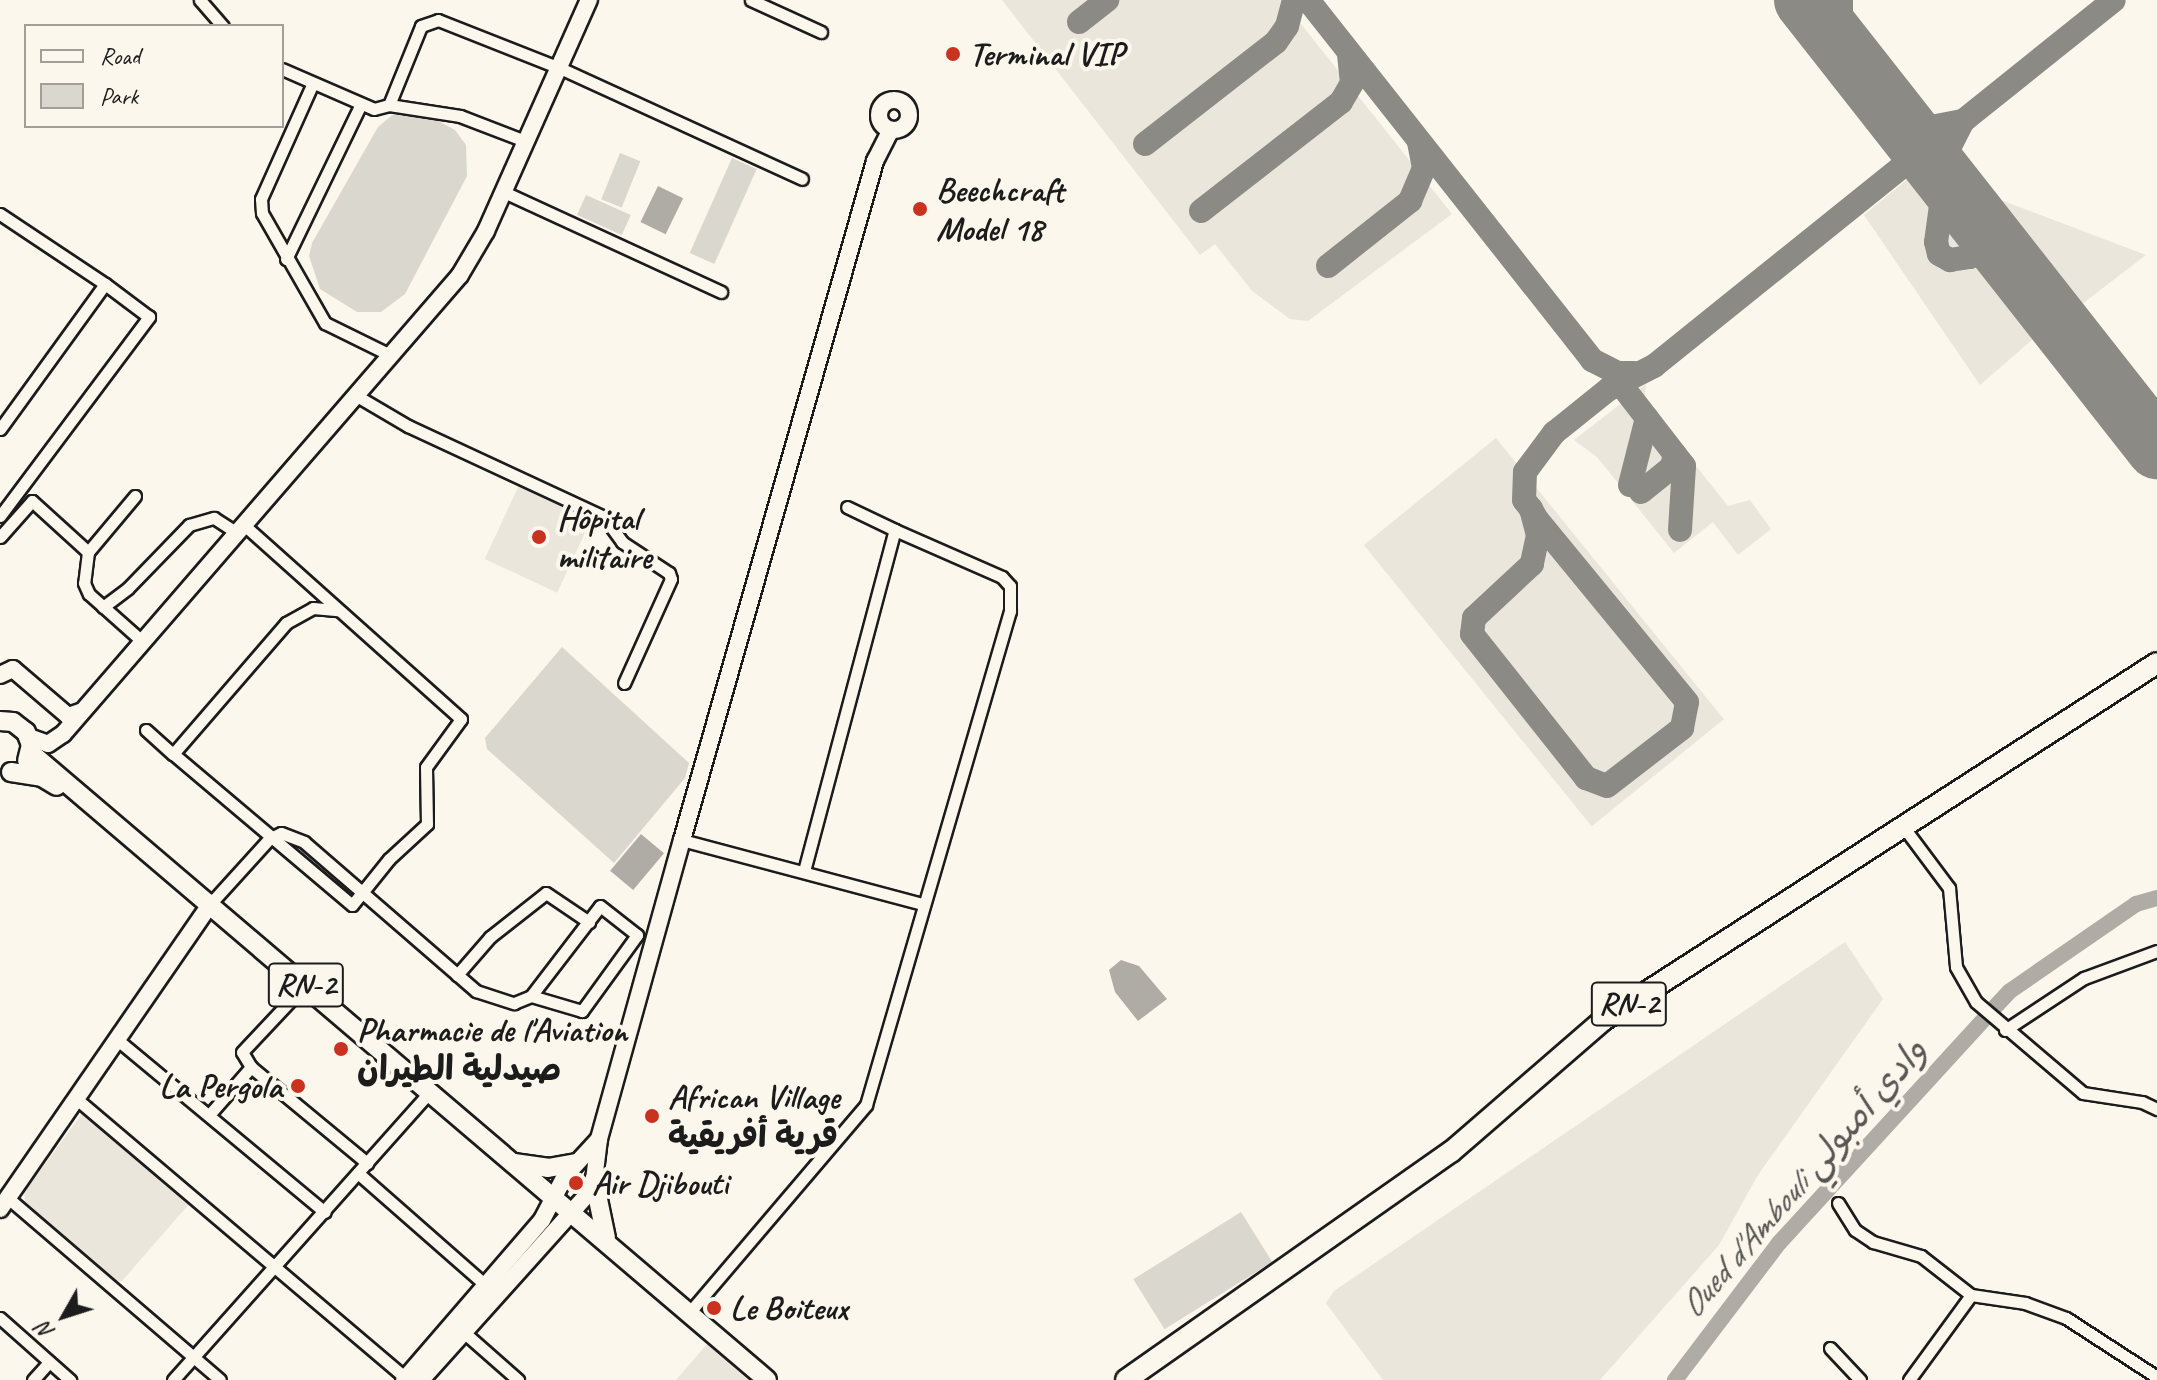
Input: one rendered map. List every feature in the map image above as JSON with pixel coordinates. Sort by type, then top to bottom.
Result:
[{"type":"highway","name":"RN-2","points":[[1126,1380],[1451,1152],[1602,1021],[1905,829],[2157,663]]},
{"type":"main road","name":"RN-2","points":[[4,718],[98,811],[211,903],[767,1380]]},
{"type":"main road","points":[[34,751],[48,744]]},
{"type":"main road","name":"RN-2","points":[[6,772],[34,751]]},
{"type":"main road","name":"RN-2","points":[[6,772],[42,777],[98,811]]},
{"type":"main road","points":[[511,1162],[548,1168],[575,1163]]},
{"type":"main road","points":[[594,1180],[607,1241]]},
{"type":"street","points":[[200,0],[221,24]]},
{"type":"street","points":[[48,744],[143,642],[460,275],[504,192],[589,0]]},
{"type":"street","points":[[751,0],[821,32]]},
{"type":"street","points":[[389,105],[421,26],[438,20],[560,68],[802,179]]},
{"type":"street","points":[[284,70],[312,85],[374,109],[389,105],[460,116],[525,141]]},
{"type":"street","points":[[312,85],[261,199],[267,226],[325,323],[390,355]]},
{"type":"street","points":[[79,1101],[410,1379],[457,1326],[571,1211],[594,1180],[599,1139],[875,161],[879,117],[888,101],[906,105],[908,122],[891,130],[875,161]]},
{"type":"street","points":[[286,259],[361,104]]},
{"type":"street","points":[[879,117],[891,130]]},
{"type":"street","points":[[504,192],[721,292]]},
{"type":"street","points":[[0,214],[149,317],[0,516]]},
{"type":"street","points":[[0,429],[105,284]]},
{"type":"street","points":[[357,396],[408,426],[604,517],[622,542],[669,573],[671,579],[624,683]]},
{"type":"street","points":[[135,496],[88,552],[84,583],[103,607],[143,642]]},
{"type":"street","points":[[0,537],[32,501],[88,552]]},
{"type":"street","points":[[689,1313],[866,1105],[1012,600],[1002,577],[847,507]]},
{"type":"street","points":[[103,607],[128,588],[189,525],[214,518],[240,529],[338,610],[461,719],[426,767],[427,824],[389,859],[352,905],[345,904],[146,730]]},
{"type":"street","points":[[804,871],[895,530]]},
{"type":"street","points":[[173,754],[286,623],[313,608],[338,610]]},
{"type":"street","points":[[0,662],[20,666],[72,713],[80,712]]},
{"type":"street","points":[[0,675],[13,669],[68,716],[80,712]]},
{"type":"street","points":[[1905,829],[1949,888],[1956,967],[1964,987],[2005,1030],[2083,1093],[2142,1102],[2157,1109]]},
{"type":"street","points":[[220,1380],[4,1204],[120,1042],[211,903],[269,839],[281,833],[304,842],[457,975],[493,1000],[514,1003],[531,996],[600,906],[637,935],[582,1011],[531,996]]},
{"type":"street","points":[[682,840],[923,904]]},
{"type":"street","points":[[457,975],[490,937],[546,893],[589,922]]},
{"type":"street","points":[[2005,1030],[2084,978],[2157,951]]},
{"type":"street","points":[[305,985],[242,1052],[251,1067],[367,1163]]},
{"type":"street","points":[[120,1042],[325,1212]]},
{"type":"street","points":[[209,1115],[251,1067]]},
{"type":"street","points":[[173,1380],[430,1092]]},
{"type":"street","points":[[457,1326],[484,1284],[555,1198],[575,1163],[599,1139]]},
{"type":"street","points":[[359,1174],[484,1284]]},
{"type":"street","points":[[1838,1203],[1863,1236],[1921,1256],[1971,1295],[2043,1308],[2157,1377]]},
{"type":"street","points":[[1909,1380],[1971,1295]]},
{"type":"street","points":[[0,1318],[70,1380]]},
{"type":"street","points":[[457,1326],[518,1380]]},
{"type":"street","points":[[1830,1348],[1860,1380]]},
{"type":"street","points":[[33,1380],[49,1362]]},
{"type":"shaded area","points":[[1002,0],[1282,0],[1452,214],[1308,321],[1290,319],[1252,291],[1215,244],[1200,255]]},
{"type":"shaded area","points":[[1915,173],[2040,333],[1980,385],[1864,215]]},
{"type":"shaded area","points":[[658,186],[683,198],[666,234],[640,222]]},
{"type":"shaded area","points":[[1998,199],[2146,255],[2082,304]]},
{"type":"shaded area","points":[[1646,384],[1644,401],[1728,506],[1750,500],[1771,529],[1738,555],[1713,522],[1674,553],[1597,457],[1574,440]]},
{"type":"shaded area","points":[[1496,438],[1724,719],[1592,826],[1364,545]]},
{"type":"shaded area","name":"Hôpital militaire","points":[[521,481],[594,515],[557,593],[485,559]]},
{"type":"shaded area","points":[[641,834],[664,853],[633,890],[610,871]]},
{"type":"shaded area","points":[[1845,942],[1883,999],[1758,1175],[1719,1245],[1600,1380],[1383,1380],[1326,1303],[1334,1291]]},
{"type":"shaded area","points":[[1121,960],[1139,966],[1167,999],[1138,1021],[1115,992],[1109,970]]},
{"type":"shaded area","points":[[83,1112],[189,1204],[122,1281],[114,1282],[25,1201],[24,1193]]},
{"type":"shaded area","points":[[707,1344],[748,1380],[676,1380]]},
{"type":"green space","points":[[420,111],[455,130],[466,145],[467,176],[405,294],[381,312],[357,312],[320,289],[309,256],[312,243],[378,127],[396,112]]},
{"type":"green space","points":[[620,153],[640,161],[622,208],[601,199]]},
{"type":"green space","points":[[732,158],[757,169],[714,264],[690,253]]},
{"type":"green space","points":[[586,195],[631,215],[622,235],[577,215]]},
{"type":"green space","points":[[562,647],[689,763],[685,778],[614,863],[487,749],[485,738]]},
{"type":"green space","points":[[1241,1212],[1272,1262],[1165,1329],[1133,1279]]},
{"type":"waterway","name":"Oued d'Ambouli وادي أمبولي","points":[[1994,1008],[2010,991],[2136,904],[2157,898]]},
{"type":"waterway","name":"Oued d'Ambouli وادي أمبولي","points":[[1675,1380],[1779,1243],[1984,1019]]},
{"type":"taxiway","points":[[1079,22],[1107,0]]},
{"type":"taxiway","points":[[1145,144],[1276,42],[1287,26],[1294,0]]},
{"type":"taxiway","points":[[1308,0],[1592,360],[1617,373],[1634,373]]},
{"type":"taxiway","points":[[1841,0],[1841,46]]},
{"type":"taxiway","points":[[1947,181],[1946,154],[1963,121],[2114,0]]},
{"type":"taxiway","points":[[1201,211],[1341,102],[1352,83],[1349,53]]},
{"type":"taxiway","points":[[1901,123],[1931,127],[1963,121]]},
{"type":"taxiway","points":[[1531,509],[1538,535],[1532,564],[1474,618],[1472,634],[1586,778],[1607,786],[1682,728],[1687,702],[1536,518],[1531,509],[1524,500],[1525,472],[1554,433],[1609,389],[1654,366],[1905,164],[1912,137]]},
{"type":"taxiway","points":[[1328,266],[1410,201],[1424,168],[1419,143]]},
{"type":"taxiway","points":[[1936,167],[1943,191],[1936,242],[1939,254],[1950,260],[1970,257],[1986,231]]},
{"type":"taxiway","points":[[1619,382],[1684,466],[1680,530]]},
{"type":"taxiway","points":[[1630,485],[1647,418]]},
{"type":"taxiway","points":[[1641,492],[1672,467],[1675,454]]},
{"type":"runway","points":[[1805,0],[2157,448]]},
{"type":"place","name":"Terminal VIP","points":[[953,54]]},
{"type":"place","name":"Beechcraft Model 18","points":[[920,209]]},
{"type":"place","name":"Hôpital militaire","points":[[539,537]]},
{"type":"place","name":"Pharmacie de l'Aviation صيدلية الطيران","points":[[341,1049]]},
{"type":"place","name":"La Pergola","points":[[298,1086]]},
{"type":"place","name":"African Village قرية أفريقية","points":[[652,1116]]},
{"type":"place","name":"Air Djibouti","points":[[576,1183]]},
{"type":"place","name":"Le Boiteux","points":[[714,1308]]}]
